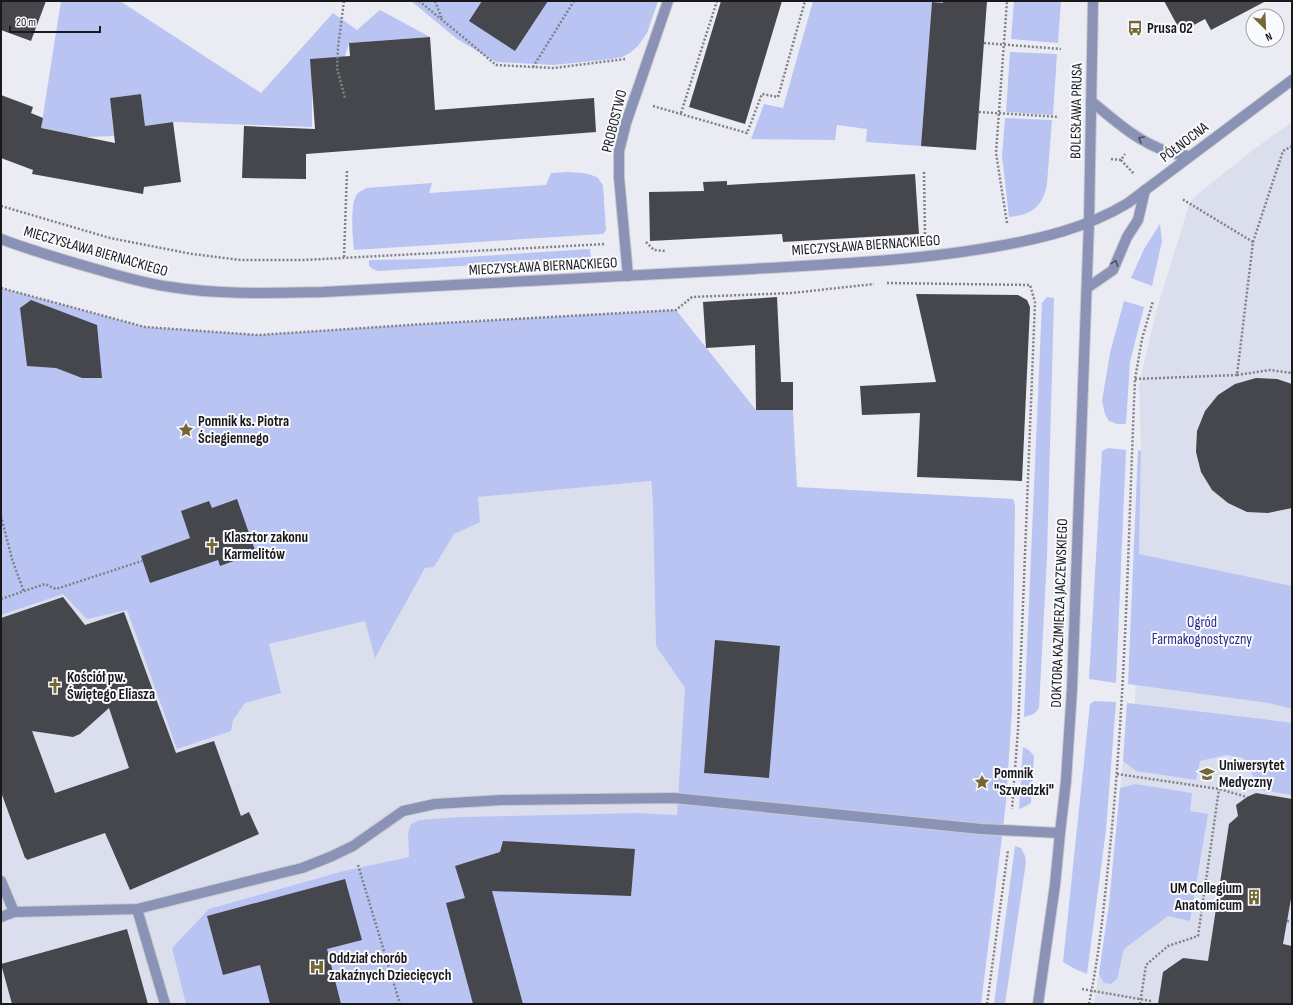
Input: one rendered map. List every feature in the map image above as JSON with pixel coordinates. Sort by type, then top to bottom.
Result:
[{"type":"street","name":"PROBOSTWO","points":[[628,276],[619,177],[619,151],[626,122],[668,1]]},
{"type":"street","name":"BOLESŁAWA PRUSA","points":[[1089,222],[1093,1]]},
{"type":"street","name":"PÓŁNOCNA","points":[[1089,222],[1115,211],[1128,203],[1292,80]]},
{"type":"street","points":[[1092,101],[1123,128],[1142,140],[1170,153],[1190,156]]},
{"type":"street","points":[[1087,288],[1113,270],[1127,237],[1138,220],[1145,190]]},
{"type":"street","name":"MIECZYSŁAWA BIERNACKIEGO","points":[[1,239],[76,264],[132,279],[170,287],[204,291],[275,293],[323,292],[628,276],[911,259],[966,252],[1028,241],[1089,222]]},
{"type":"street","name":"DOKTORA KAZIMIERZA JACZEWSKIEGO","points":[[1038,1004],[1055,885],[1066,781],[1072,682],[1089,222]]},
{"type":"street","points":[[1,917],[14,912],[137,909],[302,868],[330,857],[352,846],[403,811],[436,804],[502,800],[674,798],[981,829],[1060,833]]},
{"type":"street","points":[[1,881],[14,912]]},
{"type":"street","points":[[137,909],[165,1004]]},
{"type":"path","points":[[344,1],[337,68],[345,98]]},
{"type":"path","points":[[419,1],[496,65],[552,68],[629,58]]},
{"type":"path","points":[[435,1],[443,20]]},
{"type":"path","points":[[533,68],[574,1]]},
{"type":"path","points":[[681,113],[717,1]]},
{"type":"path","points":[[649,104],[746,133],[762,94],[778,97],[805,1]]},
{"type":"path","points":[[1007,1],[996,153],[1007,225],[1011,225]]},
{"type":"path","points":[[984,43],[1061,49]]},
{"type":"path","points":[[979,112],[1059,117]]},
{"type":"path","points":[[1237,375],[1254,242],[1283,151],[1292,146]]},
{"type":"path","points":[[1121,160],[1128,148]]},
{"type":"path","points":[[1111,160],[1121,160],[1134,174]]},
{"type":"path","points":[[344,257],[347,171]]},
{"type":"path","points":[[924,172],[925,238],[932,237]]},
{"type":"path","points":[[1182,199],[1254,242]]},
{"type":"path","points":[[1,206],[110,238],[192,254],[240,260],[304,260],[646,242]]},
{"type":"path","points":[[646,235],[646,242],[654,250],[666,252]]},
{"type":"path","points":[[885,283],[1030,285],[1035,302],[1018,730],[1010,831],[987,1004]]},
{"type":"path","points":[[1,288],[145,327],[258,335],[676,310],[692,297],[792,293],[877,284]]},
{"type":"path","points":[[1089,1004],[1104,905],[1117,774],[1123,693],[1135,379],[1142,339],[1153,300]]},
{"type":"path","points":[[1135,379],[1237,375],[1270,370],[1292,373]]},
{"type":"path","points":[[1,516],[12,559],[24,592]]},
{"type":"path","points":[[1,599],[45,584],[56,589],[142,561]]},
{"type":"path","points":[[1117,774],[1219,789],[1247,797]]},
{"type":"path","points":[[992,784],[1014,787]]},
{"type":"path","points":[[1140,1004],[1146,966],[1168,946],[1198,936],[1219,789]]},
{"type":"path","points":[[352,846],[400,1004]]},
{"type":"path","points":[[1287,921],[1292,922]]},
{"type":"path","points":[[1082,989],[1151,1001]]},
{"type":"shaded area","points":[[1292,122],[1292,1004],[1094,1004],[1109,905],[1127,703],[1135,704],[1141,451],[1139,384],[1156,312],[1188,208],[1193,198],[1253,150]]},
{"type":"shaded area","points":[[650,481],[653,506],[777,782],[550,1004],[1,1004],[1,575],[478,497]]},
{"type":"green space","points":[[61,1],[120,1],[261,93],[333,13],[357,30],[380,10],[430,37],[349,43],[336,85],[312,88],[312,127],[174,122],[145,126],[141,94],[110,98],[114,136],[86,137],[41,128]]},
{"type":"green space","points":[[411,1],[658,1],[647,33],[638,46],[630,53],[622,57],[611,59],[554,65],[496,62],[457,39]]},
{"type":"green space","points":[[813,1],[943,1],[943,3],[932,3],[921,146],[866,142],[867,129],[837,125],[835,140],[751,139],[764,104],[783,108]]},
{"type":"green space","points":[[1014,1],[1061,1],[1058,43],[1011,39]]},
{"type":"green space","points":[[1010,52],[1057,54],[1053,115],[1006,112]]},
{"type":"green space","points":[[1005,118],[1052,120],[1047,184],[1042,199],[1030,212],[1009,217],[1002,156]]},
{"type":"green space","points":[[551,173],[583,173],[597,177],[603,185],[606,230],[603,234],[354,250],[352,220],[353,204],[358,193],[366,188],[432,183],[429,193],[546,185]]},
{"type":"green space","points":[[1160,224],[1162,241],[1152,286],[1131,278],[1144,249]]},
{"type":"green space","points":[[590,249],[591,258],[378,271],[369,266],[369,260],[434,259]]},
{"type":"green space","points":[[1,288],[145,327],[258,335],[676,310],[756,410],[793,410],[797,487],[1013,499],[1015,505],[1012,711],[1006,802],[981,1004],[186,1004],[172,948],[209,909],[344,871],[409,857],[408,833],[411,824],[420,820],[460,817],[638,813],[677,815],[685,688],[656,646],[653,506],[651,481],[478,497],[480,522],[454,534],[434,567],[425,568],[375,658],[365,621],[269,644],[281,693],[245,703],[233,720],[231,731],[177,749],[127,610],[87,619],[63,594],[1,615]]},
{"type":"green space","points":[[1047,297],[1054,298],[1047,557],[1039,708],[1034,714],[1024,717],[1042,303]]},
{"type":"green space","points":[[1124,301],[1144,307],[1130,362],[1126,424],[1117,424],[1109,421],[1105,414],[1102,401],[1110,353]]},
{"type":"green space","points":[[1108,448],[1126,450],[1116,683],[1089,679],[1102,451]]},
{"type":"green space","name":"Ogród Farmakognostyczny","points":[[1138,450],[1141,451],[1139,554],[1292,586],[1292,709],[1269,703],[1128,684]]},
{"type":"green space","points":[[1094,701],[1116,702],[1106,830],[1087,974],[1063,962],[1090,704]]},
{"type":"green space","points":[[1127,703],[1292,723],[1292,795],[1261,790],[1243,758],[1227,755],[1200,761],[1196,780],[1136,771],[1123,761]]},
{"type":"green space","points":[[1023,747],[1029,750],[1034,756],[1031,803],[1019,809]]},
{"type":"green space","points":[[1135,784],[1192,793],[1190,811],[1208,814],[1190,921],[1168,916],[1124,949],[1117,979],[1111,984],[1104,983],[1099,974],[1109,905],[1120,788]]},
{"type":"green space","points":[[1015,846],[1021,848],[1026,862],[1005,1004],[994,1004]]},
{"type":"building","points":[[1,1],[46,1],[31,41],[1,30]]},
{"type":"building","points":[[482,1],[548,1],[515,51],[469,21]]},
{"type":"building","points":[[721,1],[782,1],[745,124],[689,107]]},
{"type":"building","points":[[943,1],[987,1],[976,150],[921,146],[932,2],[943,3]]},
{"type":"building","points":[[1164,1],[1266,1],[1253,8],[1245,8],[1245,12],[1211,30],[1205,19],[1181,32]]},
{"type":"building","points":[[430,37],[435,110],[594,98],[596,132],[306,154],[306,179],[242,178],[244,126],[315,129],[310,59],[350,56],[349,43]]},
{"type":"building","points":[[141,94],[145,126],[173,122],[181,182],[144,187],[143,194],[32,174],[33,170],[1,158],[1,95],[33,107],[31,113],[43,118],[41,128],[115,143],[110,98]]},
{"type":"building","points":[[915,174],[919,234],[783,242],[782,234],[650,241],[649,192],[704,191],[703,182],[727,181],[727,185]]},
{"type":"building","points":[[916,294],[1018,295],[1027,300],[1030,307],[1022,481],[917,477],[920,413],[862,415],[860,386],[936,382]]},
{"type":"building","points":[[777,297],[781,382],[793,382],[793,410],[756,410],[755,345],[706,348],[703,302]]},
{"type":"building","points":[[31,300],[97,325],[102,378],[82,378],[56,368],[27,366],[20,308]]},
{"type":"building","points":[[1256,378],[1277,379],[1292,384],[1292,508],[1268,513],[1247,512],[1228,503],[1212,490],[1201,472],[1196,452],[1197,431],[1205,411],[1218,395],[1235,384]]},
{"type":"building","name":"Klasztor zakonu Karmelitów","points":[[237,499],[256,553],[220,566],[218,560],[150,583],[141,556],[190,538],[181,511],[209,501],[212,508]]},
{"type":"building","points":[[63,597],[85,625],[124,612],[176,753],[214,741],[241,816],[249,812],[259,834],[130,890],[105,833],[27,860],[1,792],[1,618]],"holes":[[[109,708],[129,768],[55,793],[32,731],[73,737],[80,734]]]},
{"type":"building","points":[[715,640],[780,646],[769,778],[704,773]]},
{"type":"building","name":"UM Collegium Anatomicum","points":[[1256,793],[1292,799],[1292,893],[1283,944],[1292,946],[1292,1004],[1158,1004],[1163,972],[1183,958],[1208,961],[1229,824],[1238,816],[1236,805],[1247,797]]},
{"type":"building","points":[[503,841],[635,849],[631,896],[492,891],[523,1004],[473,1004],[446,903],[465,898],[455,866],[500,852]]},
{"type":"building","points":[[345,879],[362,940],[327,949],[341,1004],[270,1004],[260,965],[223,975],[207,916]]},
{"type":"building","points":[[127,929],[148,1004],[12,1004],[1,964]]},
{"type":"place","name":"Prusa 02","points":[[1135,28]]},
{"type":"place","name":"Pomnik ks. Piotra Ściegiennego","points":[[186,430]]},
{"type":"place","name":"Klasztor zakonu Karmelitów","points":[[212,546]]},
{"type":"place","name":"Kościół pw. Świętego Eliasza","points":[[55,686]]},
{"type":"place","name":"Uniwersytet Medyczny","points":[[1207,774]]},
{"type":"place","name":"Pomnik \"Szwedzki\"","points":[[982,782]]},
{"type":"place","name":"UM Collegium Anatomicum","points":[[1254,897]]},
{"type":"place","name":"Oddział chorób zakaźnych Dziecięcych","points":[[317,967]]}]
